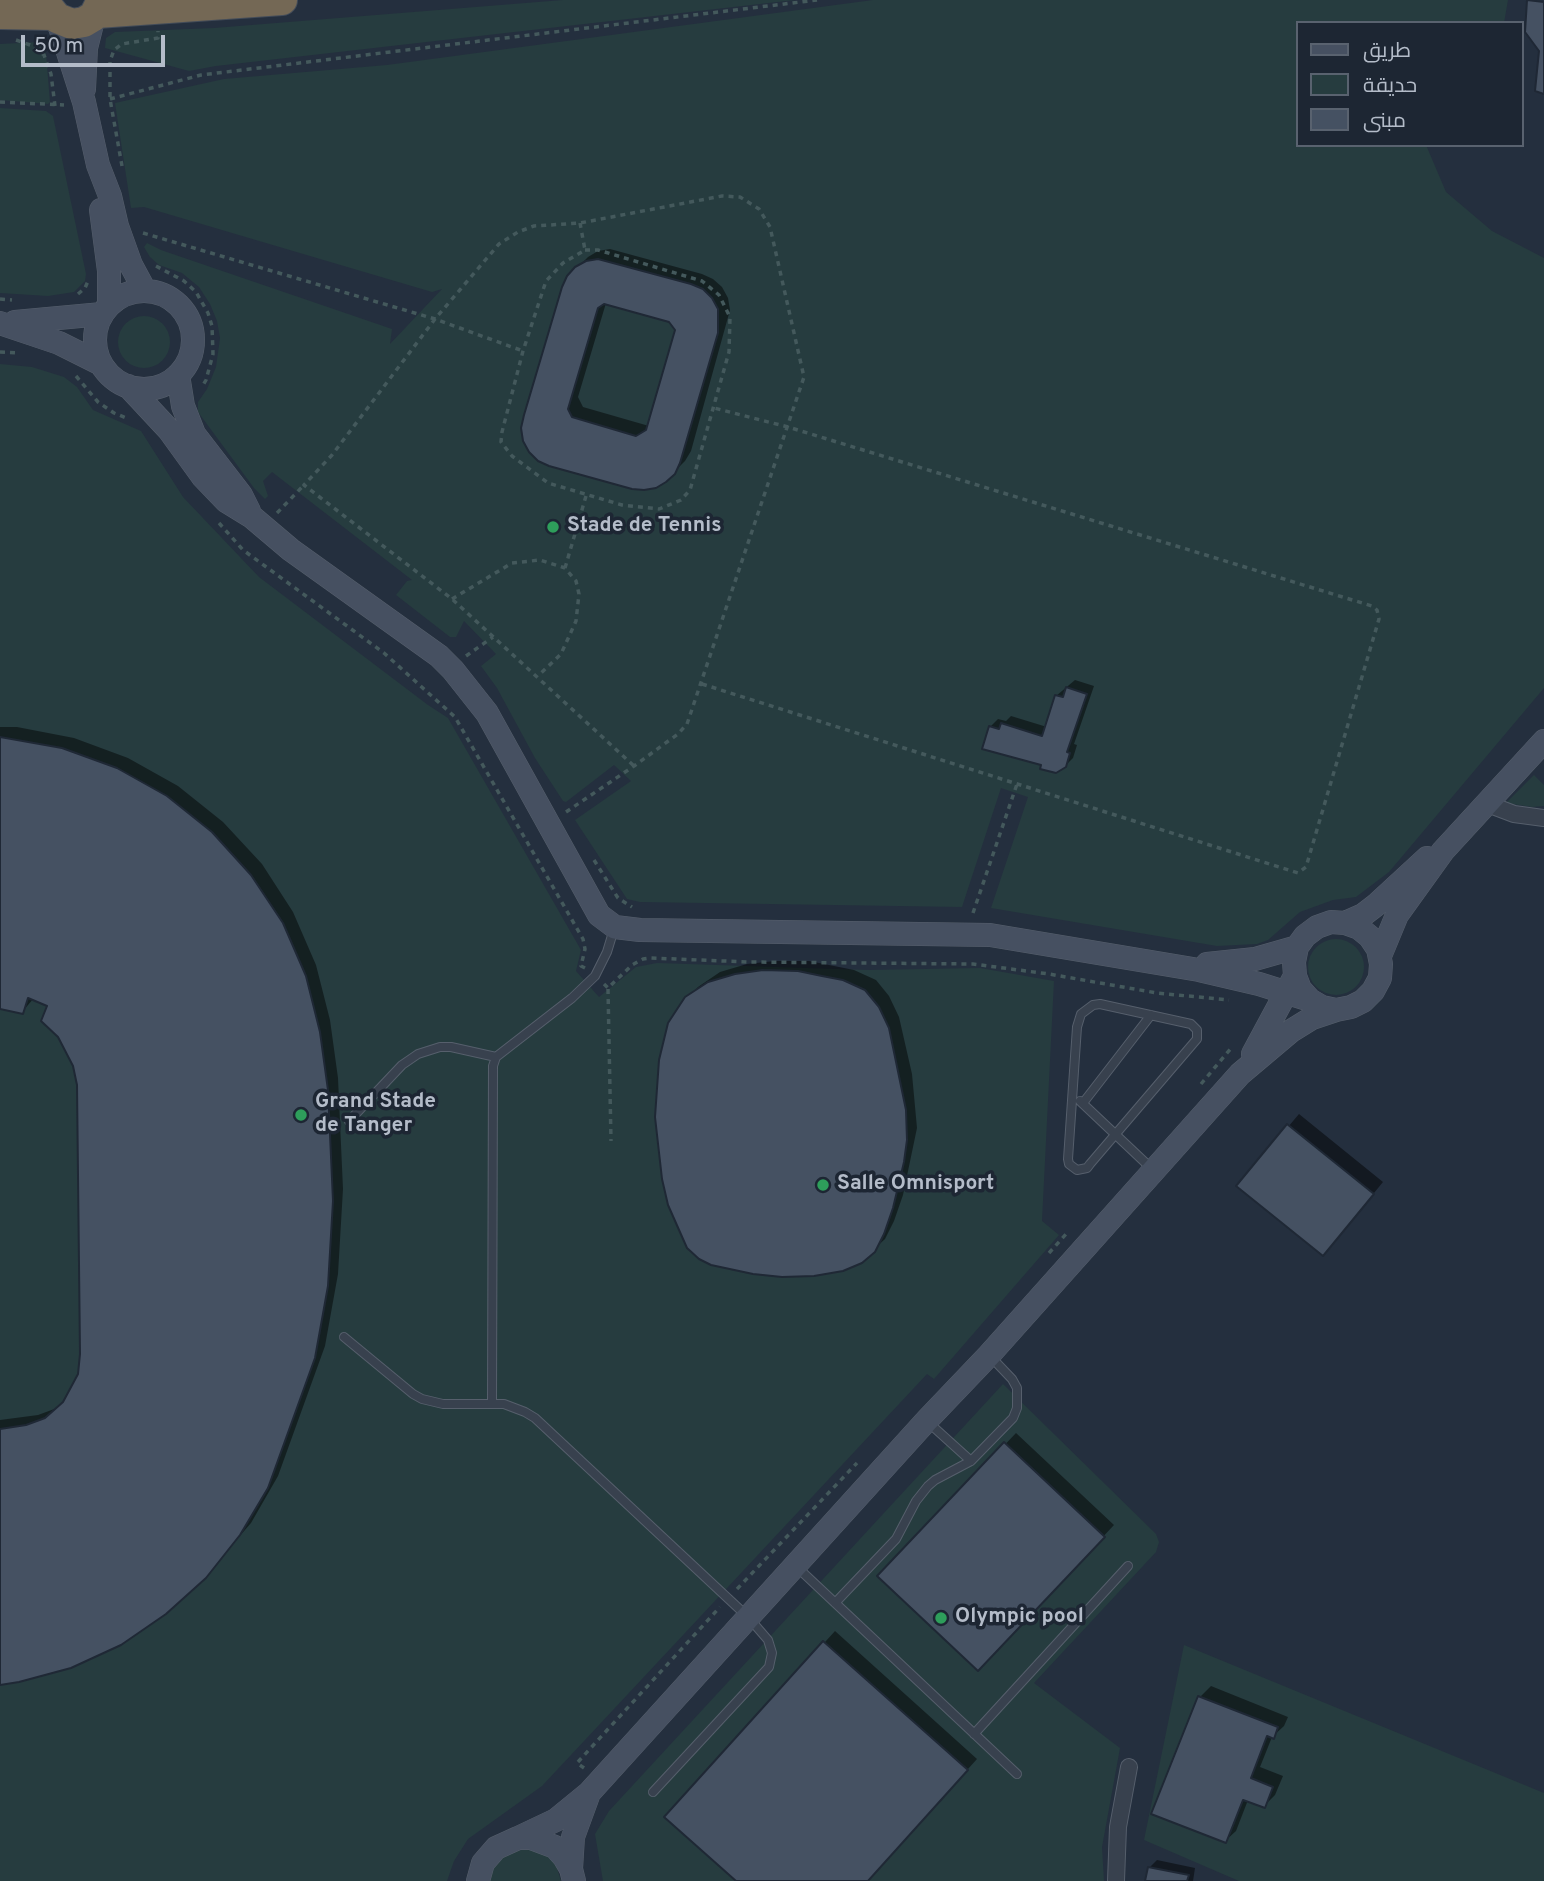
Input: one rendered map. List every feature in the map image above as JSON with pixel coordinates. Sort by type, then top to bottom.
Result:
[{"type":"highway","points":[[5,27],[52,11],[72,24],[84,22],[97,10],[160,9],[282,0]]},
{"type":"street","points":[[84,102],[86,48],[97,10]]},
{"type":"street","points":[[52,11],[84,102],[98,165],[131,265],[145,291]]},
{"type":"street","points":[[98,165],[99,198],[109,271],[106,309],[95,334],[101,364],[113,378],[128,386],[160,420],[214,490],[237,509],[260,512]]},
{"type":"street","points":[[0,323],[44,321],[106,309],[126,294],[145,291],[169,298],[187,316],[193,341],[191,353],[178,374],[160,386],[128,386]]},
{"type":"street","points":[[0,323],[60,343],[101,364]]},
{"type":"street","points":[[178,374],[183,407],[194,434],[241,495],[260,512],[291,550],[439,656],[463,681],[487,713],[599,915],[615,926],[640,930],[975,934],[1009,937],[1229,976],[1291,984],[1322,1007],[1336,1010]]},
{"type":"street","points":[[478,1881],[488,1855],[505,1842],[556,1820],[594,1787],[989,1355],[1240,1074],[1291,1031],[1312,1018],[1351,1007],[1363,1001],[1373,991],[1380,978],[1380,956],[1397,915],[1443,851],[1544,741]]},
{"type":"street","points":[[1485,803],[1514,814],[1544,818]]},
{"type":"street","points":[[1345,923],[1363,915],[1385,898],[1417,866],[1443,851]]},
{"type":"street","points":[[1240,1074],[1291,984],[1297,947],[1306,936],[1317,927],[1331,922],[1345,923],[1359,928],[1370,937],[1380,956]]},
{"type":"street","points":[[1169,965],[1234,962],[1297,947]]},
{"type":"street","points":[[1116,1881],[1118,1827],[1129,1767]]},
{"type":"street","points":[[572,1875],[577,1822],[594,1787]]},
{"type":"street","points":[[518,1838],[531,1838],[555,1847],[565,1857],[572,1875]]},
{"type":"lane","points":[[492,1403],[493,1077],[496,1057],[572,998],[595,976],[607,952],[615,926]]},
{"type":"lane","points":[[1100,1004],[1151,1015],[1191,1024],[1197,1030],[1198,1039],[1087,1168],[1072,1168],[1068,1159],[1077,1027],[1081,1014],[1100,1004]]},
{"type":"lane","points":[[1083,1103],[1151,1015]]},
{"type":"lane","points":[[349,1121],[402,1065],[418,1054],[451,1047],[496,1057]]},
{"type":"lane","points":[[1074,1095],[1154,1171]]},
{"type":"lane","points":[[344,1337],[422,1399],[443,1404],[492,1403],[515,1407],[535,1418],[764,1634],[771,1646],[772,1660],[769,1667],[653,1792]]},
{"type":"lane","points":[[835,1602],[897,1539],[910,1512],[928,1486],[971,1461],[1007,1426],[1017,1408],[1017,1388],[989,1355]]},
{"type":"lane","points":[[927,1420],[971,1461]]},
{"type":"lane","points":[[796,1566],[1017,1774]]},
{"type":"lane","points":[[974,1734],[1128,1566]]},
{"type":"path","points":[[110,99],[201,75],[817,0]]},
{"type":"path","points":[[123,174],[110,99],[110,61],[114,50],[122,44],[158,38],[160,9]]},
{"type":"path","points":[[5,27],[44,55],[51,74],[55,106]]},
{"type":"path","points":[[0,102],[55,106],[84,102]]},
{"type":"path","points":[[260,512],[276,515],[332,455],[435,318],[499,244],[518,232],[534,226],[580,222],[722,196],[740,197],[759,209],[770,226],[804,377],[702,684],[687,724],[678,734],[565,813],[559,802]]},
{"type":"path","points":[[580,222],[585,250]]},
{"type":"path","points":[[134,231],[435,318],[523,351]]},
{"type":"path","points":[[585,250],[598,250],[702,281],[719,295],[730,317],[729,352],[690,490],[681,500],[659,509],[622,505],[548,483],[512,456],[502,442],[502,432],[523,351],[546,281],[563,263],[585,250]]},
{"type":"path","points":[[147,260],[184,281],[196,292],[208,313],[212,326],[213,354],[200,391]]},
{"type":"path","points":[[75,296],[85,288],[91,273]]},
{"type":"path","points":[[0,299],[14,300]]},
{"type":"path","points":[[0,352],[30,354]]},
{"type":"path","points":[[70,370],[98,402],[114,413],[140,423]]},
{"type":"path","points":[[702,684],[1298,873],[1307,867],[1379,619],[1377,610],[1372,606],[788,427],[714,408]]},
{"type":"path","points":[[304,485],[452,599],[634,766]]},
{"type":"path","points":[[565,568],[586,496]]},
{"type":"path","points":[[217,520],[243,550],[384,653],[455,717],[583,939],[585,949],[581,966],[608,988],[611,1141]]},
{"type":"path","points":[[452,599],[512,564],[540,560],[565,568],[576,581],[579,594],[576,621],[561,654],[537,676]]},
{"type":"path","points":[[464,657],[492,637]]},
{"type":"path","points":[[973,913],[1017,784]]},
{"type":"path","points":[[592,855],[618,898],[628,905],[639,907]]},
{"type":"path","points":[[608,988],[632,965],[651,958],[748,962],[973,964],[1197,999],[1240,1000]]},
{"type":"path","points":[[1200,1084],[1235,1044]]},
{"type":"path","points":[[1045,1258],[1072,1228]]},
{"type":"path","points":[[594,1787],[577,1763],[728,1598],[860,1460]]},
{"type":"green space","points":[[563,0],[795,0],[189,71],[105,48],[106,38],[115,32],[214,28]]},
{"type":"green space","points":[[873,0],[1508,0],[1504,21],[1296,21],[1296,147],[1427,147],[1446,192],[1492,231],[1544,258],[1544,688],[1389,872],[1356,897],[1333,900],[1300,912],[1268,940],[1257,944],[1217,946],[991,908],[1028,797],[1001,788],[962,907],[640,902],[627,899],[575,820],[631,781],[614,765],[566,802],[563,801],[535,758],[497,688],[481,666],[496,654],[464,621],[456,637],[450,637],[396,595],[407,581],[412,580],[272,472],[263,481],[268,496],[265,499],[254,488],[198,412],[198,402],[216,367],[220,338],[210,304],[199,287],[182,273],[159,265],[144,247],[147,243],[392,329],[390,344],[442,289],[432,292],[144,207],[131,208],[115,103],[224,79],[387,65]]},
{"type":"green space","points":[[39,42],[46,53],[50,102],[0,100],[0,44]]},
{"type":"green space","points":[[0,108],[46,111],[53,116],[86,274],[85,281],[74,292],[48,296],[0,293]]},
{"type":"green space","points":[[144,316],[154,318],[162,324],[168,332],[168,352],[162,360],[154,366],[144,368],[134,366],[126,360],[120,352],[118,342],[120,332],[126,324],[134,318]]},
{"type":"green space","name":"Grand Stade de Tanger","points":[[0,364],[32,367],[64,377],[77,387],[93,410],[141,431],[183,497],[259,577],[448,718],[581,950],[576,971],[599,997],[636,967],[657,963],[868,970],[980,968],[1054,981],[1042,1221],[1059,1235],[934,1379],[927,1374],[542,1786],[468,1839],[454,1861],[447,1881],[0,1881]]},
{"type":"green space","points":[[1534,775],[1544,785],[1544,806],[1506,803]]},
{"type":"green space","points":[[1336,939],[1347,941],[1356,947],[1362,956],[1362,978],[1356,987],[1347,993],[1336,995],[1325,993],[1316,987],[1310,978],[1308,967],[1310,956],[1316,947],[1325,941]]},
{"type":"green space","name":"Olympic pool","points":[[1003,1384],[1156,1534],[1159,1542],[1156,1552],[1034,1683],[1120,1748],[1102,1847],[1104,1881],[603,1881],[595,1834],[609,1811]]},
{"type":"green space","points":[[1184,1645],[1544,1793],[1544,1881],[1239,1881],[1144,1840]]},
{"type":"green space","points":[[523,1848],[536,1850],[547,1856],[556,1865],[561,1881],[489,1881],[500,1858]]},
{"type":"building","points":[[1527,0],[1544,2],[1544,94],[1535,91],[1539,51],[1525,32]]},
{"type":"building","points":[[598,259],[691,284],[703,289],[718,309],[718,333],[680,463],[675,474],[656,488],[632,489],[549,466],[538,461],[523,441],[521,428],[524,415],[562,287],[575,267]],"holes":[[[604,304],[669,322],[675,330],[646,430],[636,436],[572,417],[568,409],[598,308]]]},
{"type":"building","points":[[1066,687],[1087,694],[1067,752],[1070,753],[1066,767],[1056,773],[1040,769],[1041,765],[982,749],[989,726],[999,729],[1001,723],[1042,736],[1055,695],[1063,697]]},
{"type":"building","points":[[0,737],[62,748],[117,768],[167,796],[212,832],[251,875],[283,923],[306,976],[320,1032],[328,1090],[333,1201],[328,1286],[315,1358],[268,1488],[240,1535],[206,1578],[166,1614],[121,1645],[71,1668],[0,1685],[0,1429],[26,1425],[45,1418],[63,1402],[78,1374],[80,1354],[77,1085],[73,1066],[58,1037],[41,1021],[47,1006],[28,998],[23,1014],[0,1009]]},
{"type":"building","points":[[763,970],[798,971],[843,980],[865,990],[879,1007],[889,1028],[906,1110],[907,1140],[904,1162],[893,1208],[875,1252],[862,1263],[843,1271],[814,1276],[782,1277],[711,1265],[687,1248],[668,1205],[662,1179],[655,1117],[659,1060],[668,1023],[685,997],[708,982]]},
{"type":"building","points":[[1287,1124],[1374,1194],[1323,1256],[1236,1186]]},
{"type":"building","points":[[1004,1442],[1105,1537],[978,1671],[877,1576]]},
{"type":"building","points":[[823,1641],[968,1770],[868,1881],[736,1881],[664,1817]]},
{"type":"building","points":[[1198,1696],[1278,1727],[1274,1739],[1267,1736],[1251,1778],[1273,1787],[1265,1808],[1243,1800],[1226,1843],[1151,1814]]},
{"type":"building","points":[[1148,1867],[1189,1875],[1187,1881],[1145,1881]]},
{"type":"place","name":"Stade de Tennis","points":[[553,527]]},
{"type":"place","name":"Grand Stade de Tanger","points":[[301,1115]]},
{"type":"place","name":"Salle Omnisport","points":[[823,1185]]},
{"type":"place","name":"Olympic pool","points":[[941,1618]]}]
